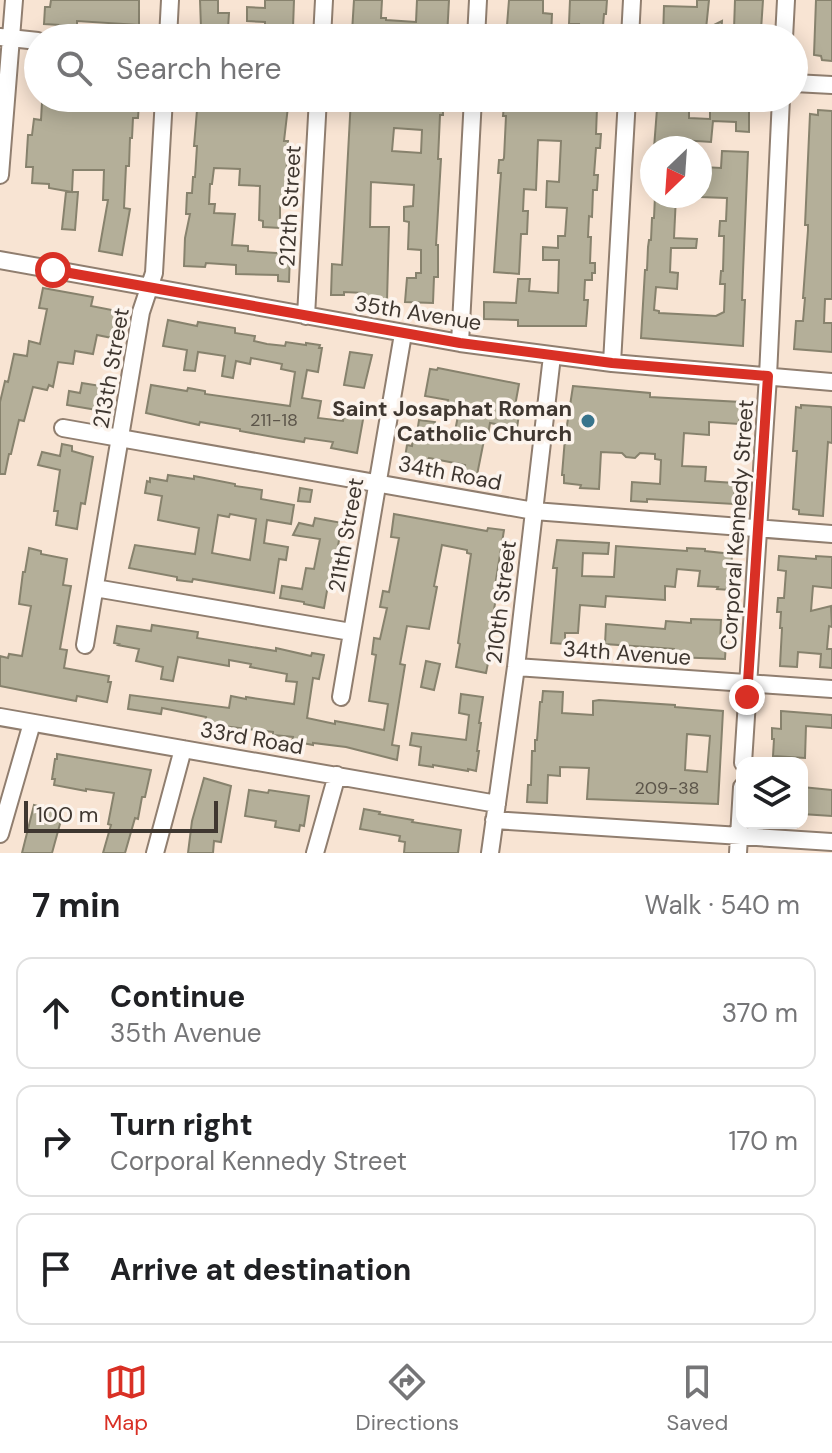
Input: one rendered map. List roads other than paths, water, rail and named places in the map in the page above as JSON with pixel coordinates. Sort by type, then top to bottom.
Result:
[{"type":"street","points":[[0,175],[6,38],[14,0]]},
{"type":"street","points":[[169,24],[170,0]]},
{"type":"street","points":[[323,24],[324,0]]},
{"type":"street","points":[[477,24],[478,0]]},
{"type":"street","points":[[631,24],[632,0]]},
{"type":"street","points":[[785,24],[786,0]]},
{"type":"street","points":[[808,84],[832,85]]},
{"type":"street","name":"213th Street","points":[[85,645],[141,312],[154,273],[163,112]]},
{"type":"street","name":"212th Street","points":[[306,316],[317,112]]},
{"type":"street","points":[[460,343],[472,112]]},
{"type":"street","points":[[612,363],[626,112]]},
{"type":"street","name":"Corporal Kennedy Street","points":[[743,757],[768,376],[780,112]]},
{"type":"street","name":"35th Avenue","points":[[0,260],[460,343],[612,363],[832,382]]},
{"type":"street","name":"211th Street","points":[[341,697],[403,334]]},
{"type":"street","name":"210th Street","points":[[490,853],[516,667],[552,356]]},
{"type":"street","name":"34th Road","points":[[63,428],[534,511],[832,534]]},
{"type":"street","points":[[95,588],[351,632]]},
{"type":"street","name":"34th Avenue","points":[[516,667],[832,689]]},
{"type":"street","name":"33rd Road","points":[[0,717],[337,775],[496,812],[738,845],[832,842]]},
{"type":"street","points":[[0,834],[32,723]]},
{"type":"street","points":[[155,853],[183,749]]},
{"type":"street","points":[[315,853],[337,775]]},
{"type":"place","name":"Saint Josaphat Roman Catholic Church","points":[[588,421]]}]
